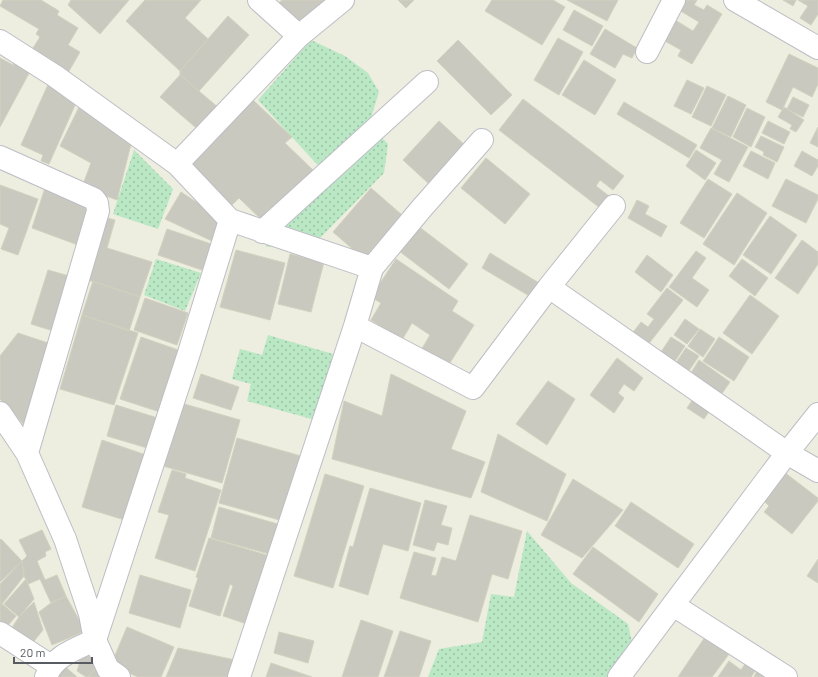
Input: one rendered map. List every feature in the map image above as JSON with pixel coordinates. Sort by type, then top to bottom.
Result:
[{"type":"street","points":[[259,0],[299,36]]},
{"type":"street","points":[[177,164],[299,36],[343,0]]},
{"type":"street","points":[[647,52],[674,0]]},
{"type":"street","points":[[735,0],[818,48]]},
{"type":"street","points":[[0,41],[55,76],[177,164],[230,220],[372,268]]},
{"type":"street","points":[[262,232],[428,82]]},
{"type":"street","points":[[240,677],[355,326],[372,268],[421,209],[482,140]]},
{"type":"street","points":[[0,158],[94,199],[97,203],[98,211],[27,453]]},
{"type":"street","points":[[355,326],[473,388],[549,287],[614,206]]},
{"type":"street","points":[[0,633],[48,671],[64,654],[95,640],[189,354],[230,220]]},
{"type":"street","points":[[549,287],[787,452],[818,471]]},
{"type":"street","points":[[0,413],[27,453],[66,539],[90,614],[95,640],[108,669],[119,677]]},
{"type":"street","points":[[619,677],[787,452],[818,414]]},
{"type":"street","points":[[673,605],[786,677]]},
{"type":"green space","points":[[311,40],[345,56],[368,73],[379,92],[369,124],[388,144],[384,173],[318,240],[266,247],[266,236],[324,172],[258,100]]},
{"type":"green space","points":[[134,150],[173,189],[158,229],[113,214]]},
{"type":"green space","points":[[156,259],[201,273],[185,311],[144,295]]},
{"type":"green space","points":[[268,335],[333,354],[315,420],[247,401],[251,384],[232,379],[240,349],[262,355]]},
{"type":"green space","points":[[527,531],[571,583],[628,624],[632,642],[617,677],[428,677],[439,649],[482,642],[491,594],[514,597]]},
{"type":"building","points":[[3,0],[41,0],[59,11],[57,15],[78,28],[68,45],[80,52],[65,78],[28,56],[40,37],[36,34],[39,29],[0,6]]},
{"type":"building","points":[[71,0],[129,0],[100,34],[68,5]]},
{"type":"building","points":[[145,0],[201,0],[185,18],[208,39],[180,71],[126,21]]},
{"type":"building","points":[[282,0],[327,0],[296,28],[275,6]]},
{"type":"building","points":[[398,0],[414,0],[406,8]]},
{"type":"building","points":[[492,0],[553,0],[565,7],[542,45],[485,11]]},
{"type":"building","points":[[567,0],[618,0],[607,21]]},
{"type":"building","points":[[685,0],[697,0],[694,5],[704,10],[707,5],[722,14],[692,64],[678,56],[681,50],[663,40],[675,20],[693,31],[699,22],[679,10]]},
{"type":"building","points":[[783,0],[796,0],[793,6]]},
{"type":"building","points":[[798,0],[818,0],[818,14],[811,25],[800,18],[808,6]]},
{"type":"building","points":[[574,10],[603,26],[592,46],[563,30]]},
{"type":"building","points":[[228,16],[249,35],[199,91],[180,75],[180,71]]},
{"type":"building","points":[[605,29],[637,48],[632,58],[623,54],[615,68],[590,54]]},
{"type":"building","points":[[558,38],[583,52],[559,95],[534,80]]},
{"type":"building","points":[[458,40],[512,95],[491,115],[437,61]]},
{"type":"building","points":[[19,54],[34,64],[0,127],[0,58],[13,65]]},
{"type":"building","points":[[789,54],[818,68],[818,84],[812,97],[793,87],[782,110],[766,102]]},
{"type":"building","points":[[584,60],[616,80],[595,115],[562,95]]},
{"type":"building","points":[[180,75],[220,109],[201,132],[160,97]]},
{"type":"building","points":[[50,80],[79,96],[49,164],[41,161],[43,155],[21,145]]},
{"type":"building","points":[[687,80],[704,88],[691,114],[674,106]]},
{"type":"building","points":[[707,86],[726,95],[711,126],[692,117]]},
{"type":"building","points":[[728,96],[746,105],[731,137],[712,128]]},
{"type":"building","points":[[793,97],[809,105],[803,117],[787,109]]},
{"type":"building","points":[[83,99],[131,144],[117,200],[82,187],[91,163],[60,146]]},
{"type":"building","points":[[252,99],[292,137],[285,143],[316,173],[267,225],[239,198],[229,208],[187,168]]},
{"type":"building","points":[[523,99],[624,176],[613,190],[600,180],[596,186],[609,196],[600,208],[499,130]]},
{"type":"building","points":[[624,102],[697,145],[689,158],[617,114]]},
{"type":"building","points":[[784,107],[804,120],[796,132],[790,129],[792,125],[778,117]]},
{"type":"building","points":[[747,108],[765,117],[751,147],[733,137]]},
{"type":"building","points":[[439,121],[468,148],[429,184],[403,160]]},
{"type":"building","points":[[768,121],[790,132],[784,144],[762,133]]},
{"type":"building","points":[[818,127],[818,147],[810,143]]},
{"type":"building","points":[[711,128],[748,147],[729,182],[714,174],[722,160],[700,148]]},
{"type":"building","points":[[761,136],[784,147],[777,162],[763,155],[764,152],[755,147]]},
{"type":"building","points":[[696,150],[716,163],[705,180],[686,166]]},
{"type":"building","points":[[751,151],[775,163],[768,179],[743,166]]},
{"type":"building","points":[[802,151],[818,160],[818,166],[812,176],[794,166]]},
{"type":"building","points":[[486,158],[530,194],[505,224],[461,188]]},
{"type":"building","points":[[708,179],[732,194],[704,238],[680,223]]},
{"type":"building","points":[[786,179],[818,195],[818,199],[806,223],[772,206]]},
{"type":"building","points":[[0,185],[38,199],[18,255],[1,249],[9,228],[0,224]]},
{"type":"building","points":[[45,188],[92,205],[78,245],[32,228]]},
{"type":"building","points":[[371,188],[402,215],[364,259],[333,232]]},
{"type":"building","points":[[181,192],[225,221],[212,241],[165,219]]},
{"type":"building","points":[[737,193],[767,213],[734,265],[703,244]]},
{"type":"building","points":[[637,200],[649,206],[645,214],[667,226],[661,237],[628,218]]},
{"type":"building","points":[[99,216],[115,220],[107,248],[152,262],[140,297],[82,278]]},
{"type":"building","points":[[770,216],[797,235],[771,274],[743,255]]},
{"type":"building","points":[[418,226],[468,264],[449,289],[399,251]]},
{"type":"building","points":[[167,229],[214,245],[205,271],[158,255]]},
{"type":"building","points":[[802,240],[818,252],[818,264],[798,294],[775,278]]},
{"type":"building","points":[[236,250],[285,263],[270,320],[220,307]]},
{"type":"building","points":[[696,251],[706,258],[692,278],[709,290],[697,307],[669,287]]},
{"type":"building","points":[[490,253],[539,283],[531,297],[482,268]]},
{"type":"building","points":[[290,254],[324,262],[311,312],[278,304]]},
{"type":"building","points":[[647,255],[673,275],[661,292],[635,272]]},
{"type":"building","points":[[396,259],[458,301],[452,311],[474,325],[446,369],[420,352],[430,335],[412,323],[402,340],[371,320],[381,303],[371,297]]},
{"type":"building","points":[[742,259],[768,278],[755,296],[729,276]]},
{"type":"building","points":[[48,270],[76,278],[60,333],[31,324]]},
{"type":"building","points":[[93,281],[140,297],[129,331],[82,315]]},
{"type":"building","points":[[667,288],[683,300],[643,351],[628,339],[641,322],[648,327],[654,319],[647,314]]},
{"type":"building","points":[[750,295],[779,316],[752,354],[723,333]]},
{"type":"building","points":[[145,298],[188,313],[177,345],[134,330]]},
{"type":"building","points":[[82,315],[138,333],[114,405],[60,389]]},
{"type":"building","points":[[685,319],[699,329],[687,344],[674,335]]},
{"type":"building","points":[[700,329],[715,339],[703,357],[688,346]]},
{"type":"building","points":[[18,333],[48,343],[25,426],[0,399],[0,356]]},
{"type":"building","points":[[141,337],[184,352],[163,413],[120,399]]},
{"type":"building","points":[[671,337],[685,346],[673,364],[659,355]]},
{"type":"building","points":[[719,337],[749,357],[734,381],[703,361]]},
{"type":"building","points":[[686,348],[699,356],[686,375],[673,367]]},
{"type":"building","points":[[617,358],[643,378],[634,391],[624,384],[618,393],[624,398],[614,413],[590,395]]},
{"type":"building","points":[[699,360],[730,382],[716,402],[686,381]]},
{"type":"building","points":[[201,374],[239,387],[231,410],[193,398]]},
{"type":"building","points":[[391,374],[466,411],[451,449],[485,462],[471,498],[332,459],[344,401],[382,416]]},
{"type":"building","points":[[548,381],[575,399],[547,445],[516,424]]},
{"type":"building","points":[[698,392],[714,404],[704,419],[687,408]]},
{"type":"building","points":[[181,403],[240,420],[222,483],[163,466]]},
{"type":"building","points":[[116,405],[164,420],[154,450],[107,436]]},
{"type":"building","points":[[498,434],[566,474],[547,521],[481,492]]},
{"type":"building","points":[[237,438],[301,456],[283,521],[219,503]]},
{"type":"building","points":[[102,440],[149,456],[128,521],[82,507]]},
{"type":"building","points":[[172,470],[186,474],[185,478],[221,490],[195,571],[155,558],[169,515],[158,512]]},
{"type":"building","points":[[784,472],[818,498],[818,501],[792,534],[764,512],[769,506],[763,500]]},
{"type":"building","points":[[325,474],[364,486],[333,588],[294,576]]},
{"type":"building","points":[[573,479],[623,510],[582,558],[541,535]]},
{"type":"building","points":[[370,488],[421,503],[408,551],[383,544],[368,595],[339,586],[350,546],[353,547]]},
{"type":"building","points":[[425,500],[447,506],[441,525],[452,528],[448,545],[437,542],[434,551],[413,545]]},
{"type":"building","points":[[631,502],[694,544],[678,568],[615,526]]},
{"type":"building","points":[[219,507],[281,525],[273,555],[211,538]]},
{"type":"building","points":[[470,515],[522,531],[508,579],[492,574],[478,622],[400,598],[414,552],[436,558],[431,575],[436,576],[442,557],[456,561]]},
{"type":"building","points":[[42,530],[51,549],[45,552],[46,556],[37,561],[45,580],[57,575],[66,596],[51,603],[40,579],[28,584],[24,576],[22,561],[27,556],[19,540]]},
{"type":"building","points":[[209,538],[270,556],[247,624],[223,616],[233,586],[230,584],[220,616],[189,606],[198,578],[196,577]]},
{"type":"building","points":[[1,539],[22,561],[0,582],[0,540]]},
{"type":"building","points":[[593,547],[658,594],[639,622],[573,574]]},
{"type":"building","points":[[818,559],[818,583],[807,576]]},
{"type":"building","points":[[22,561],[24,576],[2,604],[0,602],[0,584]]},
{"type":"building","points":[[140,575],[191,590],[180,628],[129,613]]},
{"type":"building","points":[[26,579],[34,599],[19,617],[4,604]]},
{"type":"building","points":[[66,596],[85,631],[52,645],[39,612],[51,603]]},
{"type":"building","points":[[0,602],[16,616],[5,629],[0,624]]},
{"type":"building","points":[[34,602],[43,630],[30,646],[11,629],[19,617]]},
{"type":"building","points":[[361,620],[393,631],[378,677],[342,677]]},
{"type":"building","points":[[127,627],[174,647],[161,677],[138,677],[111,665]]},
{"type":"building","points":[[400,631],[431,641],[419,677],[384,677]]},
{"type":"building","points":[[279,632],[314,641],[308,663],[274,653]]},
{"type":"building","points":[[705,637],[729,654],[712,677],[678,677]]},
{"type":"building","points":[[178,648],[240,661],[231,677],[166,677]]},
{"type":"building","points":[[86,649],[88,656],[96,662],[96,670],[95,669],[88,677],[77,671],[80,662],[75,658]]},
{"type":"building","points":[[729,661],[741,670],[745,664],[755,671],[751,677],[718,677]]},
{"type":"building","points":[[271,663],[312,677],[266,677]]},
{"type":"building","points":[[62,664],[77,677],[51,677]]},
{"type":"building","points":[[95,669],[104,677],[88,677]]},
{"type":"building","points":[[757,671],[763,675],[762,677],[754,677]]}]
